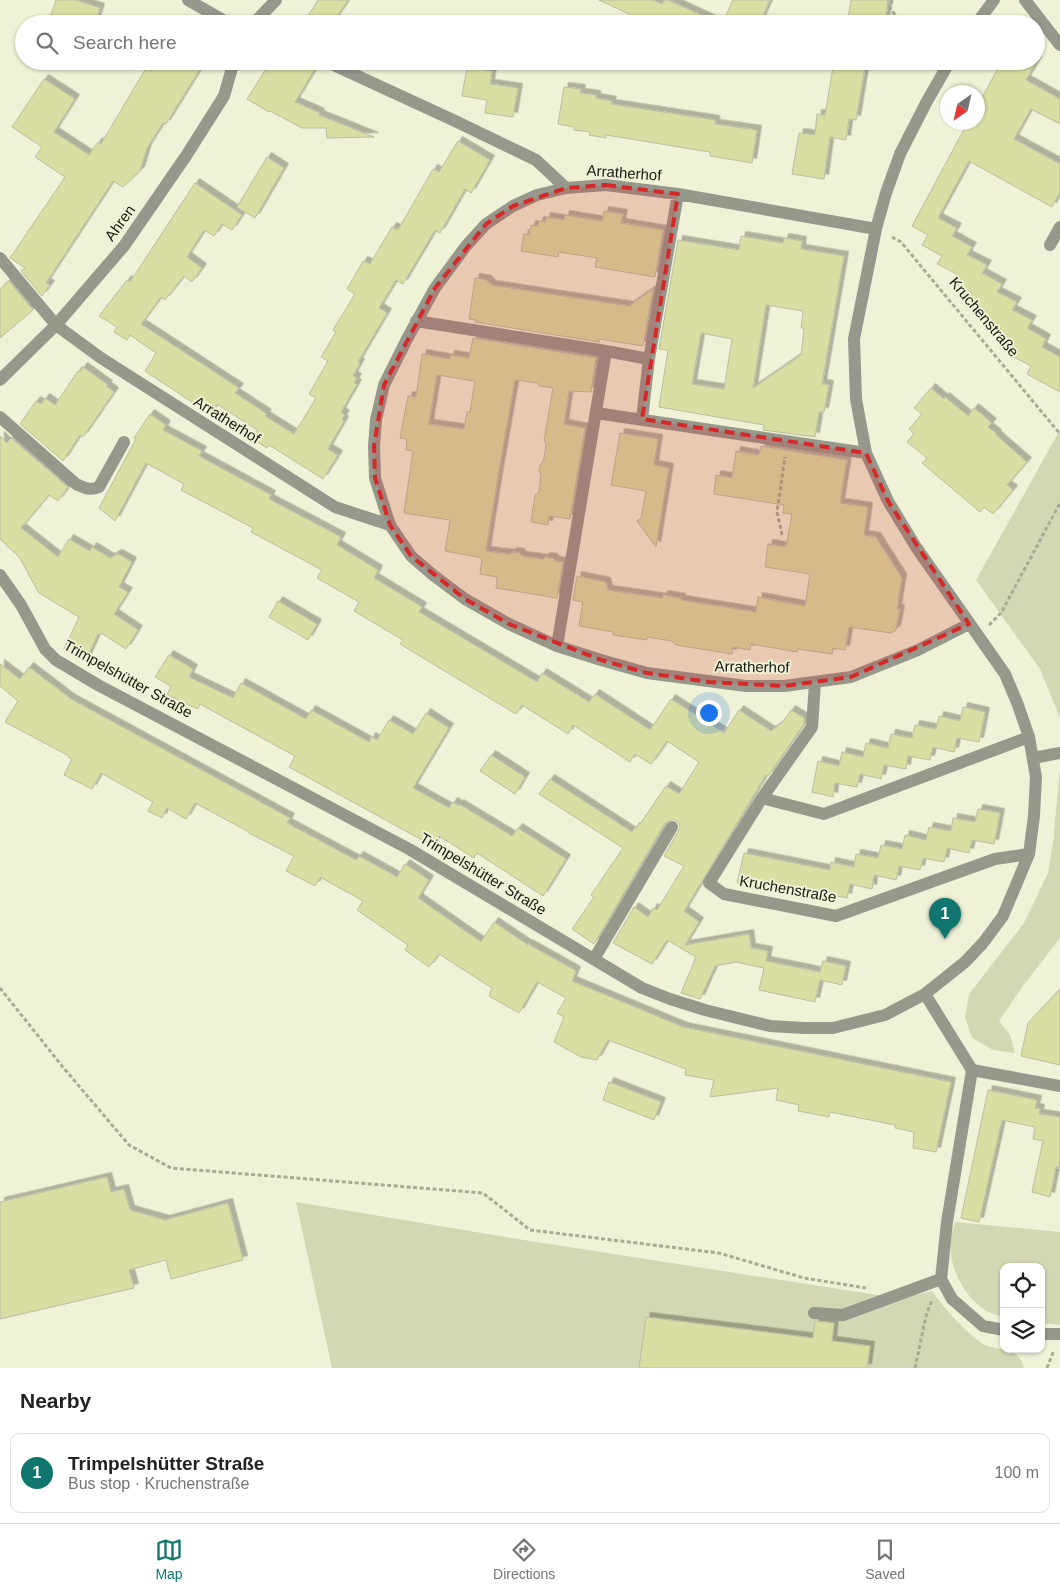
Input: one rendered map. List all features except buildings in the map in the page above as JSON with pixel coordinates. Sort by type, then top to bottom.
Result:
[{"type":"street","points":[[188,0],[214,15]]},
{"type":"street","points":[[262,15],[276,0]]},
{"type":"street","points":[[983,15],[994,0]]},
{"type":"street","points":[[1025,0],[1037,15]]},
{"type":"street","points":[[1045,25],[1060,44]]},
{"type":"street","name":"Ahren","points":[[0,380],[56,326],[124,246],[186,156],[224,96],[231,70]]},
{"type":"street","points":[[344,70],[536,160],[566,188]]},
{"type":"street","points":[[945,70],[900,154],[876,229],[854,340],[856,398],[866,453],[888,501],[916,547],[1005,674],[1029,737],[1036,777],[1034,816],[1029,854],[1018,885],[1003,916],[983,943],[965,962],[925,994],[972,1070],[947,1222],[941,1279],[952,1299],[983,1326],[1000,1329]]},
{"type":"street","name":"Arratherhof","points":[[876,229],[678,194],[606,185],[566,188],[537,195],[513,206],[486,224],[457,257],[435,288],[416,321],[384,385],[376,420],[374,446],[375,478],[390,525],[411,556],[465,599],[509,624],[557,646],[647,673],[746,686],[784,686],[851,677],[918,650],[970,624]]},
{"type":"street","name":"Arratherhof","points":[[642,419],[649,359],[678,194]]},
{"type":"street","points":[[1050,245],[1060,227]]},
{"type":"street","name":"Arratherhof","points":[[0,258],[56,326],[101,358],[335,507],[390,525]]},
{"type":"street","points":[[416,321],[649,359]]},
{"type":"street","points":[[557,646],[606,351]]},
{"type":"street","points":[[596,413],[866,453]]},
{"type":"street","points":[[0,417],[76,484],[86,489],[99,487],[124,442]]},
{"type":"street","name":"Trimpelshütter Straße","points":[[0,575],[21,605],[45,649],[56,660],[98,685],[409,849],[642,988],[704,1010],[770,1026],[804,1028],[833,1028],[885,1014],[925,994]]},
{"type":"street","points":[[815,682],[812,727],[762,798],[824,814],[1029,737]]},
{"type":"street","points":[[1033,758],[1060,753]]},
{"type":"street","name":"Kruchenstraße","points":[[762,798],[709,883],[724,894],[836,916],[995,859],[1029,854]]},
{"type":"street","points":[[594,959],[672,827]]},
{"type":"street","points":[[972,1070],[1060,1086]]},
{"type":"street","points":[[814,1312],[843,1315],[941,1279]]},
{"type":"street","points":[[1045,1334],[1060,1334]]},
{"type":"path","points":[[892,0],[890,10],[896,15]]},
{"type":"path","name":"Kruchenstraße","points":[[876,229],[901,242],[1060,434]]},
{"type":"path","points":[[782,535],[777,512],[787,441]]},
{"type":"path","points":[[978,636],[1001,613],[1060,503]]},
{"type":"path","points":[[0,988],[62,1066],[130,1145],[171,1168],[483,1193],[530,1230],[719,1253],[804,1278],[873,1289]]},
{"type":"path","points":[[915,1368],[926,1316],[941,1279]]},
{"type":"highlighted area","points":[[606,185],[678,194],[642,419],[866,453],[888,501],[969,624],[851,677],[784,686],[709,682],[647,673],[601,660],[509,624],[465,599],[411,556],[390,525],[375,478],[374,446],[384,385],[435,288],[486,224],[513,206],[566,188]]},
{"type":"green space","points":[[1060,430],[1060,718],[1040,669],[976,580]]},
{"type":"green space","points":[[1060,768],[1060,938],[999,1021],[1010,1035],[1015,1053],[993,1050],[972,1038],[965,1017],[969,994],[1024,923],[1048,873],[1053,843]]},
{"type":"green space","points":[[296,1202],[511,1238],[890,1297],[890,1301],[932,1291],[954,1318],[974,1337],[986,1345],[1000,1349],[1000,1353],[1014,1353],[1017,1355],[1024,1368],[332,1368]]},
{"type":"green space","points":[[955,1222],[1060,1232],[1060,1325],[1045,1323],[1045,1263],[1000,1263],[1000,1316],[992,1314],[975,1302],[958,1278],[952,1260],[951,1239]]},
{"type":"place","name":"Trimpelshütter Straße","points":[[945,939]]}]
